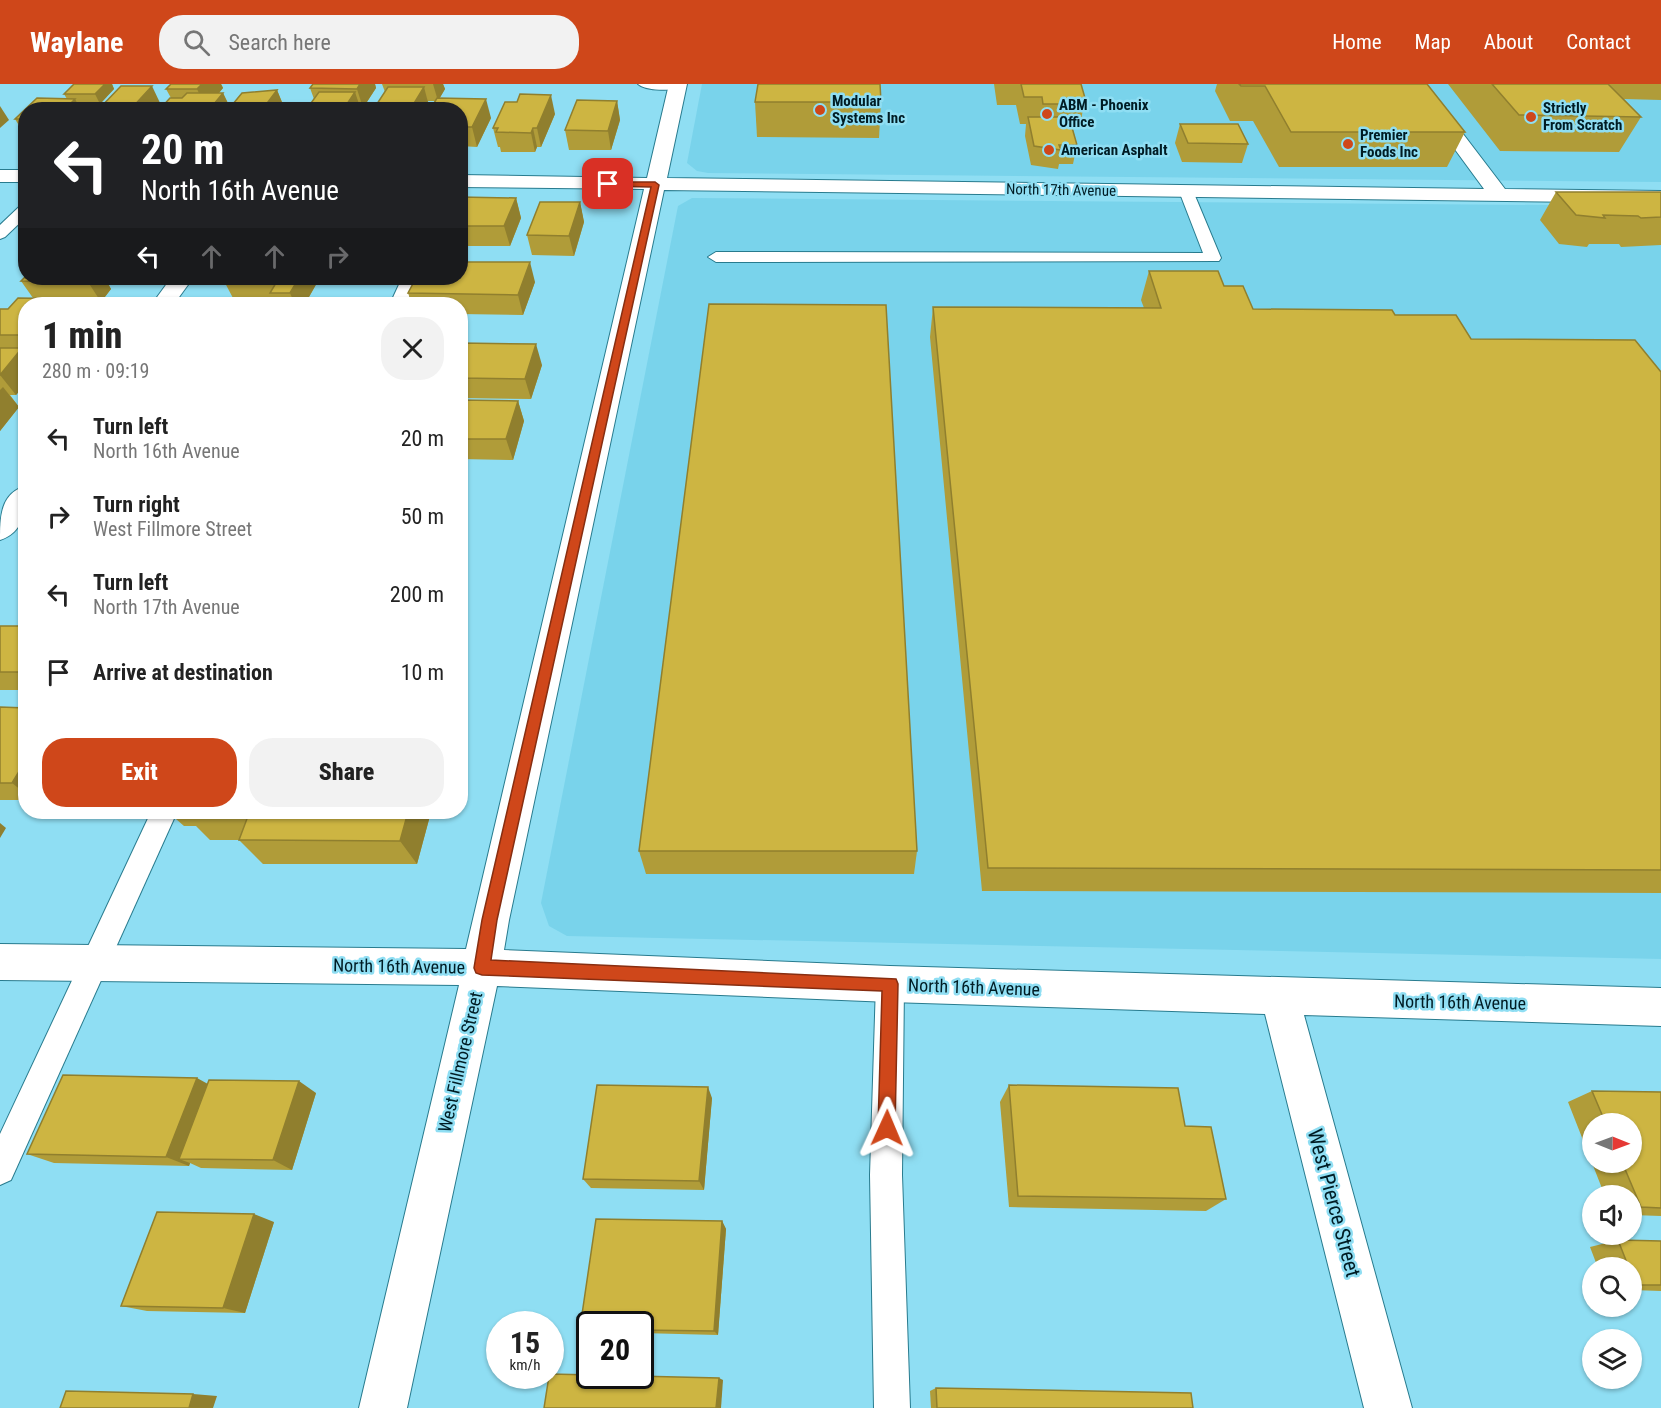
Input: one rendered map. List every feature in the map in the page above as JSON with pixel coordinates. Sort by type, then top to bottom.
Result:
[{"type":"street","points":[[1416,84],[1499,195]]},
{"type":"street","name":"West Fillmore Street","points":[[383,1408],[482,968],[492,908],[678,85]]},
{"type":"street","points":[[0,176],[18,176]]},
{"type":"street","name":"North 17th Avenue","points":[[468,181],[1661,196]]},
{"type":"street","points":[[0,530],[18,506]]},
{"type":"street","name":"North 16th Avenue","points":[[0,962],[482,968],[1280,997],[1661,1007]]},
{"type":"street","name":"West Pierce Street","points":[[1280,997],[1388,1408]]},
{"type":"lane","points":[[644,84],[678,85]]},
{"type":"lane","points":[[716,257],[1213,258],[1186,191]]},
{"type":"lane","points":[[0,234],[18,216]]},
{"type":"lane","points":[[0,1169],[161,819]]},
{"type":"lane","points":[[890,984],[886,1175],[892,1408]]},
{"type":"shaded area","points":[[702,84],[1661,84],[1661,182],[708,173],[697,171],[687,163]]},
{"type":"shaded area","points":[[692,198],[1661,206],[1661,959],[567,936],[549,926],[541,903],[678,206]]},
{"type":"building","points":[[74,84],[105,84],[95,94],[64,94]]},
{"type":"building","points":[[171,84],[202,84],[197,89],[166,89]]},
{"type":"building","points":[[313,84],[360,84],[357,89],[310,88]]},
{"type":"building","points":[[758,84],[880,84],[881,102],[755,102]]},
{"type":"building","points":[[1021,84],[1081,84],[1085,98],[1067,98],[1068,104],[1043,104],[1042,97],[1024,97]]},
{"type":"building","points":[[1239,84],[1427,84],[1465,132],[1291,132],[1265,86],[1241,86]]},
{"type":"building","points":[[1492,84],[1608,84],[1641,117],[1519,115]]},
{"type":"building","points":[[121,86],[152,86],[137,102],[106,102]]},
{"type":"building","points":[[388,87],[424,87],[415,102],[378,102]]},
{"type":"building","points":[[277,90],[268,102],[235,102],[242,93]]},
{"type":"building","points":[[319,92],[355,92],[348,102],[312,102]]},
{"type":"building","points":[[187,93],[223,93],[216,102],[166,102],[170,98],[182,98]]},
{"type":"building","points":[[520,94],[551,95],[537,128],[533,128],[531,133],[496,132],[498,128],[493,128],[505,102],[517,102]]},
{"type":"building","points":[[37,98],[75,99],[72,102],[33,102]]},
{"type":"building","points":[[437,98],[486,99],[472,127],[468,127],[468,102],[435,102]]},
{"type":"building","points":[[577,100],[617,101],[608,131],[565,130]]},
{"type":"building","points":[[1028,117],[1069,117],[1077,145],[1059,145],[1061,150],[1034,146]]},
{"type":"building","points":[[1180,124],[1238,124],[1248,144],[1188,143]]},
{"type":"building","points":[[1556,192],[1661,192],[1661,217],[1603,215],[1605,218],[1576,215]]},
{"type":"building","points":[[468,197],[516,198],[504,226],[468,226]]},
{"type":"building","points":[[540,202],[580,202],[569,236],[527,235]]},
{"type":"building","points":[[468,262],[530,262],[518,295],[408,293],[412,285],[468,285]]},
{"type":"building","points":[[1149,271],[1218,271],[1224,286],[1243,286],[1253,309],[1392,310],[1395,315],[1456,315],[1471,339],[1635,340],[1661,372],[1661,870],[988,868],[933,307],[1161,308]]},
{"type":"building","points":[[275,285],[295,285],[290,293],[270,293]]},
{"type":"building","points":[[18,298],[18,335],[0,335],[0,309],[8,309]]},
{"type":"building","points":[[709,304],[886,305],[917,851],[639,851]]},
{"type":"building","points":[[468,343],[536,344],[525,379],[468,378]]},
{"type":"building","points":[[0,348],[18,348],[18,353],[0,375]]},
{"type":"building","points":[[468,400],[518,401],[506,439],[468,439]]},
{"type":"building","points":[[0,626],[18,626],[18,672],[0,672]]},
{"type":"building","points":[[0,707],[18,708],[18,773],[12,783],[0,783]]},
{"type":"building","points":[[247,819],[406,819],[400,841],[239,840]]},
{"type":"building","points":[[63,1075],[197,1078],[166,1157],[27,1154]]},
{"type":"building","points":[[209,1080],[299,1081],[273,1160],[179,1159]]},
{"type":"building","points":[[597,1085],[708,1087],[699,1181],[583,1179]]},
{"type":"building","points":[[1009,1085],[1178,1088],[1185,1126],[1211,1127],[1226,1199],[1018,1196]]},
{"type":"building","points":[[1592,1091],[1661,1092],[1661,1208],[1642,1207],[1642,1185],[1632,1185],[1627,1173],[1642,1173],[1642,1113],[1601,1113]]},
{"type":"building","points":[[157,1212],[254,1214],[223,1308],[121,1306]]},
{"type":"building","points":[[596,1219],[722,1221],[714,1331],[654,1330],[654,1311],[582,1311]]},
{"type":"building","points":[[1642,1241],[1661,1241],[1661,1285],[1642,1285],[1642,1257],[1625,1257],[1620,1245],[1642,1245]]},
{"type":"building","points":[[564,1374],[576,1375],[576,1389],[654,1389],[654,1376],[719,1378],[716,1408],[544,1408],[547,1389],[564,1389]]},
{"type":"building","points":[[936,1388],[1191,1393],[1193,1408],[937,1408]]},
{"type":"building","points":[[66,1391],[193,1394],[189,1408],[60,1408]]},
{"type":"place","name":"Modular Systems Inc","points":[[820,110]]},
{"type":"place","name":"ABM - Phoenix Office","points":[[1047,114]]},
{"type":"place","name":"Strictly From Scratch","points":[[1531,117]]},
{"type":"place","name":"Premier Foods Inc","points":[[1348,144]]},
{"type":"place","name":"American Asphalt","points":[[1049,150]]},
{"type":"route","points":[[608,184],[655,185],[490,920],[482,968],[890,984],[887,1128]]}]
